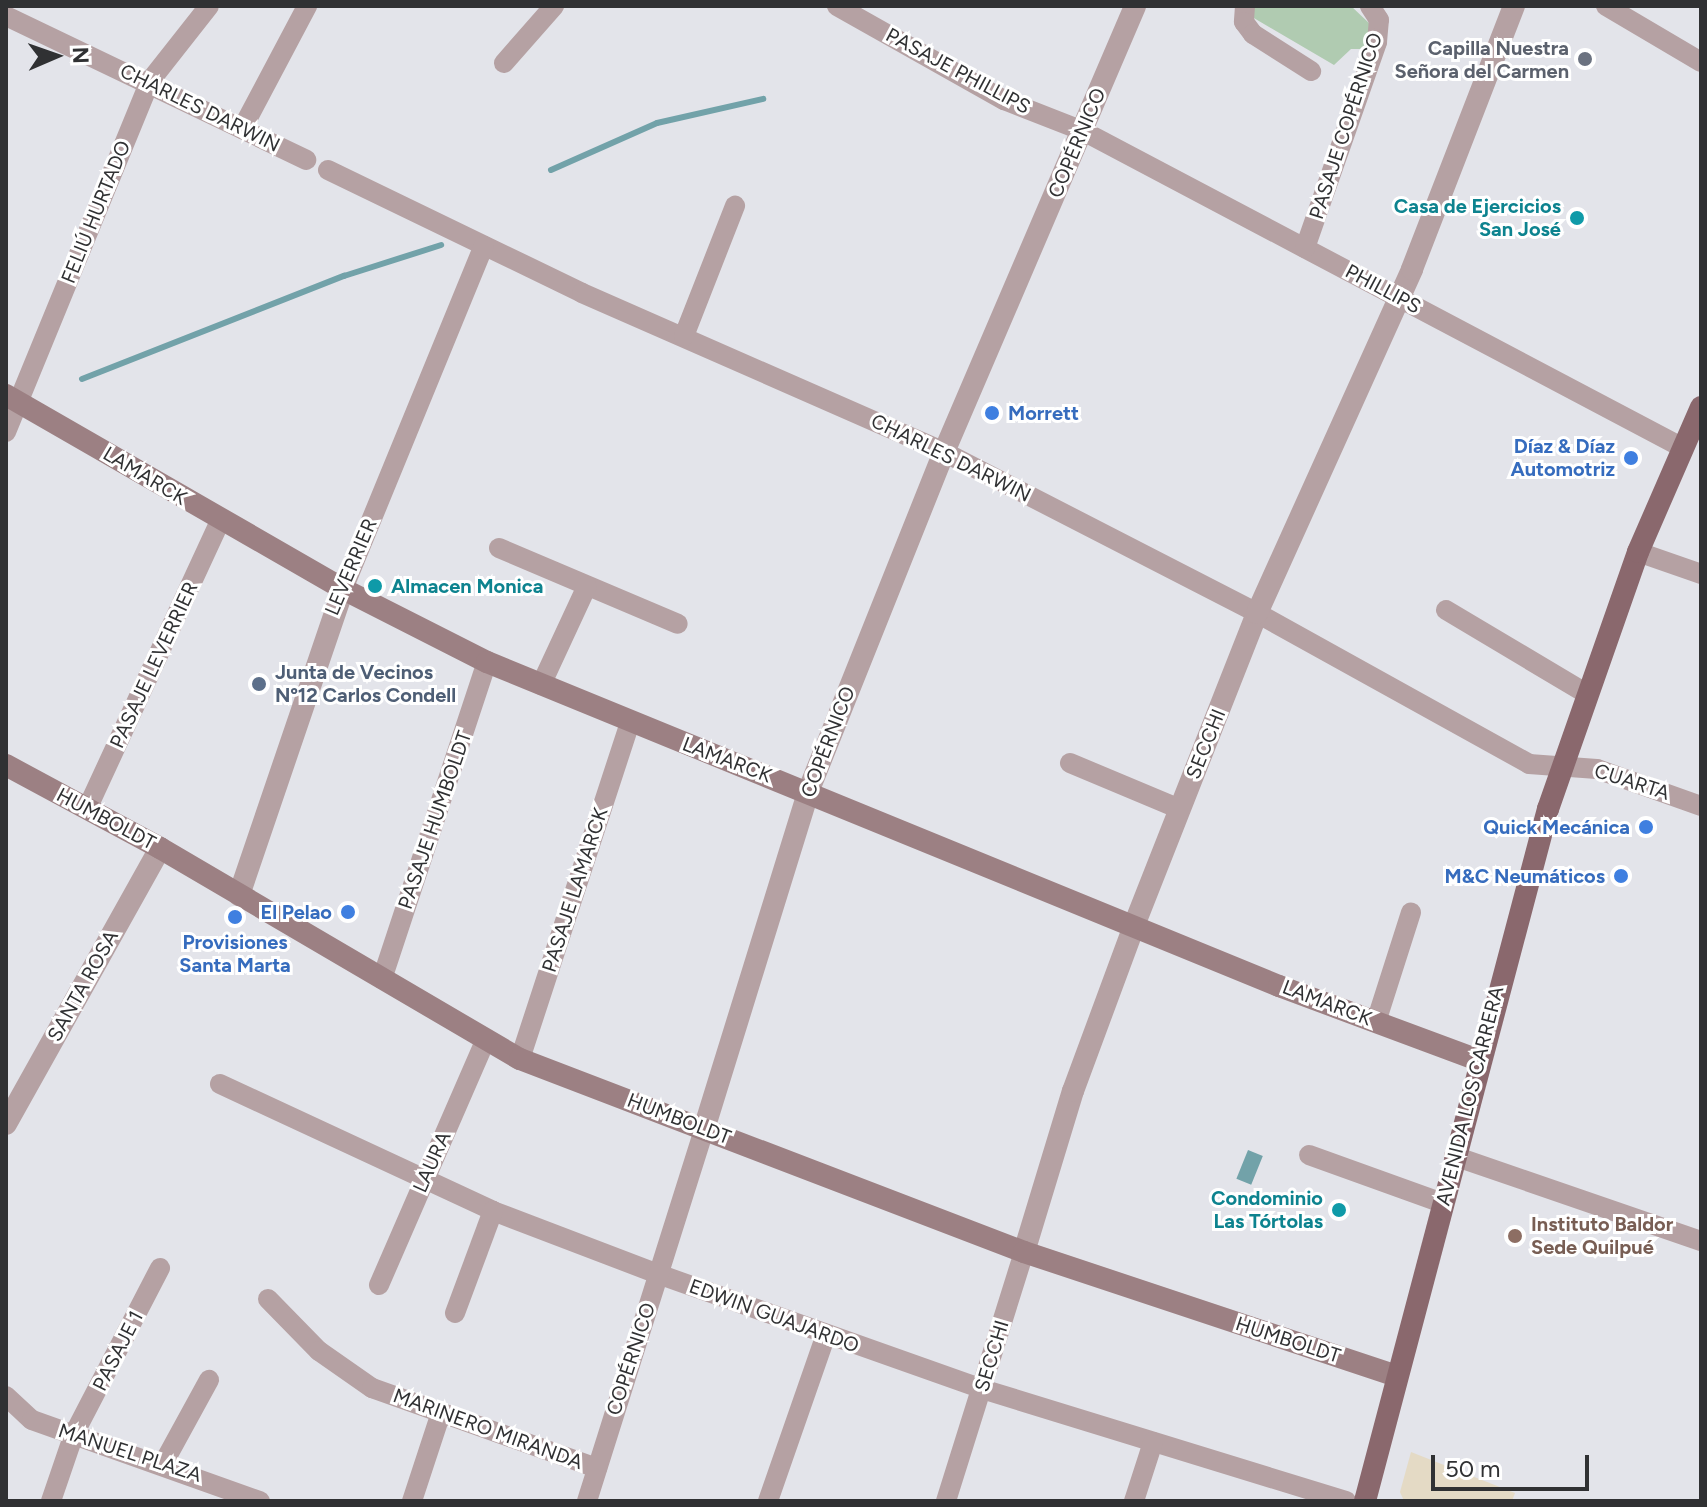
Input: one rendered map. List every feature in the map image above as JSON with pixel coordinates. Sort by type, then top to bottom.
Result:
[{"type":"main road","name":"LAMARCK","points":[[12,398],[220,521],[343,589],[487,662],[1376,1022],[1478,1060]]},
{"type":"main road","name":"AVENIDA LOS CARRERA","points":[[1365,1501],[1478,1060],[1561,767],[1638,552],[1701,407]]},
{"type":"main road","name":"HUMBOLDT","points":[[6,765],[160,848],[520,1059],[1024,1252],[1396,1376]]},
{"type":"street","name":"FELIÚ HURTADO","points":[[6,432],[12,398],[150,81],[209,6]]},
{"type":"street","points":[[242,129],[307,6]]},
{"type":"street","points":[[504,63],[554,6]]},
{"type":"street","name":"PASAJE PHILLIPS","points":[[837,6],[1004,100],[1083,131]]},
{"type":"street","name":"COPÉRNICO","points":[[587,1501],[808,792],[944,452],[1135,6]]},
{"type":"street","points":[[1245,6],[1244,22],[1253,34],[1311,71]]},
{"type":"street","name":"PASAJE COPÉRNICO","points":[[1305,248],[1377,42],[1379,20],[1370,6]]},
{"type":"street","name":"SECCHI","points":[[946,1501],[1073,1091],[1135,923],[1257,613],[1400,298],[1514,6]]},
{"type":"street","points":[[1606,6],[1701,62]]},
{"type":"street","name":"CHARLES DARWIN","points":[[6,16],[150,81],[306,160]]},
{"type":"street","name":"PHILLIPS","points":[[1083,131],[1683,448]]},
{"type":"street","name":"CHARLES DARWIN","points":[[328,170],[484,246],[944,452],[1257,613],[1529,764],[1561,767]]},
{"type":"street","points":[[684,336],[735,206]]},
{"type":"street","name":"LEVERRIER","points":[[239,895],[343,589],[484,246]]},
{"type":"street","name":"PASAJE LEVERRIER","points":[[87,809],[220,521]]},
{"type":"street","points":[[499,548],[678,624]]},
{"type":"street","points":[[1638,552],[1701,574]]},
{"type":"street","points":[[541,685],[587,586]]},
{"type":"street","points":[[1446,610],[1585,693]]},
{"type":"street","name":"PASAJE HUMBOLDT","points":[[382,979],[487,662]]},
{"type":"street","name":"PASAJE LAMARCK","points":[[520,1059],[630,722]]},
{"type":"street","points":[[1070,763],[1180,809]]},
{"type":"street","name":"CUARTA","points":[[1561,767],[1597,769],[1701,806]]},
{"type":"street","name":"SANTA ROSA","points":[[6,1124],[160,848]]},
{"type":"street","points":[[1376,1022],[1411,912]]},
{"type":"street","name":"LAURA","points":[[379,1285],[486,1039]]},
{"type":"street","name":"EDWIN GUAJARDO","points":[[220,1084],[493,1211],[658,1274],[982,1389],[1346,1501]]},
{"type":"street","points":[[1309,1155],[1442,1203]]},
{"type":"street","points":[[1454,1156],[1701,1241]]},
{"type":"street","points":[[455,1313],[493,1211]]},
{"type":"street","name":"PASAJE 1","points":[[51,1501],[74,1434],[160,1268]]},
{"type":"street","name":"MARINERO MIRANDA","points":[[268,1299],[319,1351],[372,1388],[440,1416],[597,1468]]},
{"type":"street","points":[[768,1501],[826,1334]]},
{"type":"street","points":[[163,1464],[209,1380]]},
{"type":"street","name":"MANUEL PLAZA","points":[[6,1396],[32,1420],[260,1501]]},
{"type":"street","points":[[412,1501],[440,1416]]},
{"type":"street","points":[[1134,1501],[1153,1442]]},
{"type":"shaded area","points":[[1411,1452],[1515,1493],[1512,1501],[1404,1501],[1400,1492]]},
{"type":"green space","points":[[1249,6],[1351,6],[1370,24],[1368,49],[1351,49],[1334,65],[1247,14]]},
{"type":"water","points":[[1248,1150],[1263,1156],[1251,1185],[1236,1179]]},
{"type":"waterway","points":[[551,170],[657,123],[763,99]]},
{"type":"waterway","points":[[82,379],[344,276],[441,245]]},
{"type":"place","name":"Capilla Nuestra Señora del Carmen","points":[[1585,59]]},
{"type":"place","name":"Casa de Ejercicios San José","points":[[1577,218]]},
{"type":"place","name":"Morrett","points":[[992,413]]},
{"type":"place","name":"Díaz & Díaz Automotriz","points":[[1631,458]]},
{"type":"place","name":"Almacen Monica","points":[[375,586]]},
{"type":"place","name":"Junta de Vecinos Nº12 Carlos Condell","points":[[259,684]]},
{"type":"place","name":"Quick Mecánica","points":[[1646,827]]},
{"type":"place","name":"M&C Neumáticos","points":[[1621,876]]},
{"type":"place","name":"El Pelao","points":[[348,912]]},
{"type":"place","name":"Provisiones Santa Marta","points":[[235,917]]},
{"type":"place","name":"Condominio Las Tórtolas","points":[[1339,1210]]},
{"type":"place","name":"Instituto Baldor Sede Quilpué","points":[[1515,1236]]}]
